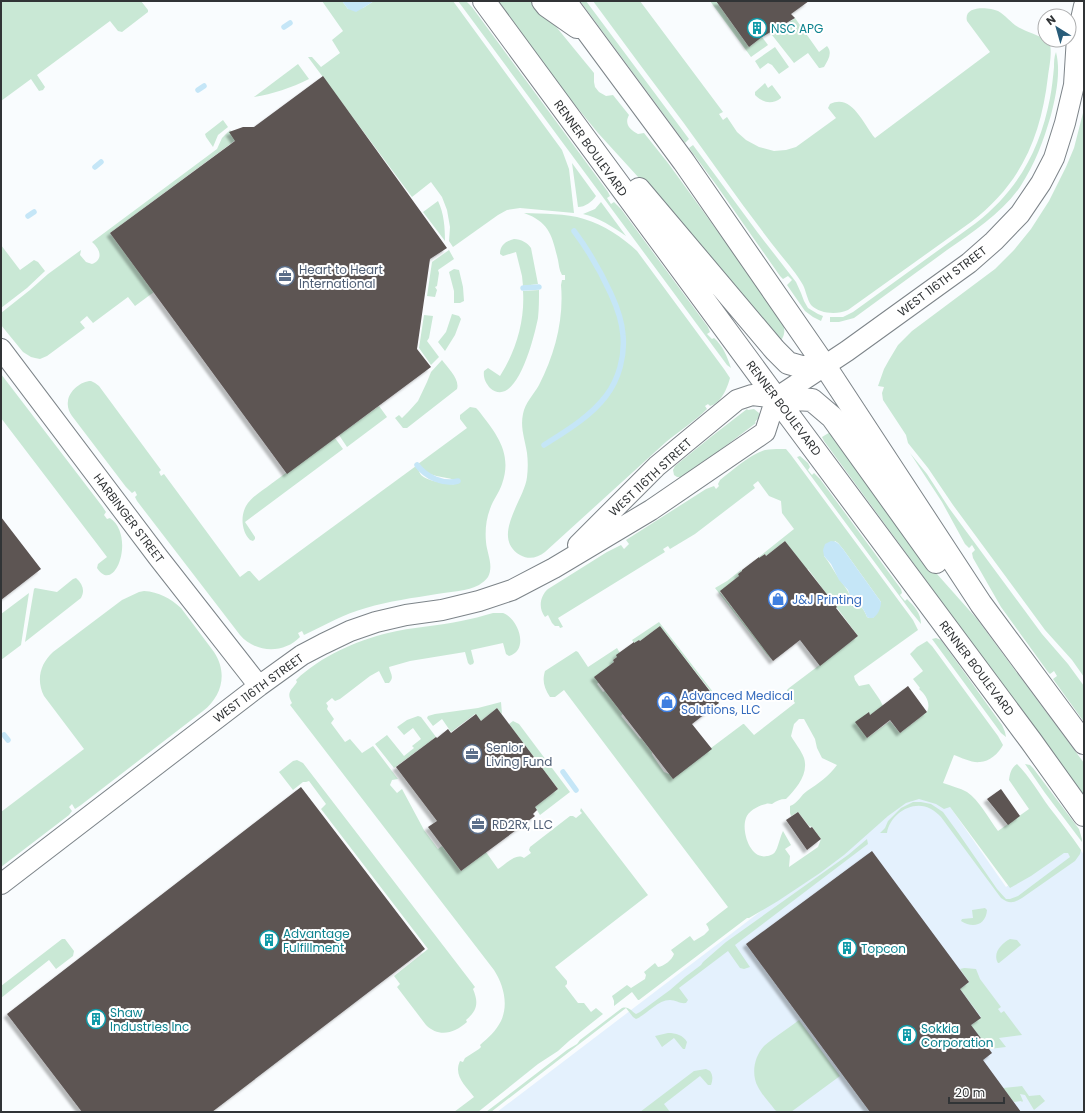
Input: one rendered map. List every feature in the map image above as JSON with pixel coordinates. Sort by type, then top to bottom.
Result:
[{"type":"main road","name":"RENNER BOULEVARD","points":[[484,1],[1031,741],[1084,815]]},
{"type":"main road","points":[[543,1],[547,6],[593,38]]},
{"type":"main road","points":[[565,1],[684,162],[825,366],[981,604],[1084,743]]},
{"type":"main road","points":[[610,173],[638,188],[775,350],[788,363],[802,367],[825,366]]},
{"type":"main road","points":[[776,398],[812,400],[832,417],[937,562],[956,584],[981,604]]},
{"type":"street","name":"WEST 116TH STREET","points":[[1,884],[259,686],[302,655],[350,631],[406,615],[442,610],[479,601],[512,590],[554,568],[651,510],[764,432],[776,398],[825,366],[969,263],[994,241],[1020,214],[1041,183],[1054,158],[1065,123],[1074,85],[1077,37],[1084,6]]},
{"type":"street","name":"HARBINGER STREET","points":[[1,349],[259,686]]},
{"type":"street","name":"WEST 116TH STREET","points":[[554,568],[657,466],[738,400],[752,395],[776,398]]},
{"type":"shaded area","points":[[932,781],[1006,887],[1072,838],[1084,855],[1084,1112],[497,1112]]},
{"type":"green space","points":[[1,1],[141,1],[148,12],[122,32],[118,31],[110,21],[37,75],[45,87],[43,90],[39,91],[31,79],[1,101]]},
{"type":"green space","points":[[322,1],[342,1],[348,9],[363,8],[374,1],[453,1],[562,150],[569,169],[574,213],[520,208],[507,210],[453,247],[449,241],[450,227],[447,210],[442,197],[431,182],[412,197],[308,57],[312,57],[321,67],[340,53],[332,40],[343,31]]},
{"type":"green space","points":[[458,1],[466,1],[472,7],[608,192],[610,196],[607,198],[611,204],[614,202],[621,209],[708,327],[710,332],[707,334],[720,344],[731,368],[727,365]]},
{"type":"green space","points":[[496,1],[535,1],[594,73],[595,87],[599,92],[606,96],[613,95],[629,115],[627,121],[630,129],[638,134],[644,133],[668,163],[779,316],[784,330],[782,339],[780,339],[598,133],[562,89]]},
{"type":"green space","points":[[580,1],[586,1],[689,139],[685,143]]},
{"type":"green space","points":[[593,1],[640,1],[723,112],[719,114],[723,120],[727,117],[737,132],[746,140],[759,147],[774,151],[796,147],[836,118],[828,108],[830,104],[838,102],[851,106],[875,138],[990,52],[967,21],[969,12],[978,8],[998,11],[1018,27],[1037,36],[1037,48],[1050,48],[1051,50],[1045,98],[1034,139],[1026,158],[1003,192],[971,222],[848,310],[839,313],[824,312],[811,305],[803,285],[795,273]]},
{"type":"green space","points":[[710,1],[716,1],[749,47],[762,37],[768,45],[751,57]]},
{"type":"green space","points":[[795,18],[819,52],[827,46],[829,49],[830,54],[824,67],[819,68],[808,53],[794,63],[772,35]]},
{"type":"green space","points":[[775,47],[789,67],[779,74],[772,65],[768,63],[760,69],[755,61]]},
{"type":"green space","points":[[1056,52],[1058,75],[1051,115],[1035,160],[1026,178],[1013,196],[996,214],[977,229],[854,318],[839,322],[830,322],[830,317],[843,317],[853,312],[976,223],[1004,197],[1025,168],[1040,135],[1050,98],[1054,58]]},
{"type":"green space","points":[[298,64],[309,79],[282,90],[254,97]]},
{"type":"green space","points":[[765,83],[768,88],[772,85],[781,98],[774,102],[768,102],[761,100],[755,95],[755,92]]},
{"type":"green space","points":[[1084,109],[1084,677],[1072,660],[1045,630],[953,505],[928,468],[908,443],[906,435],[883,400],[882,393],[884,387],[878,386],[884,369],[898,345],[912,331],[995,269],[1014,250],[1031,229],[1049,201],[1066,167],[1074,148]]},
{"type":"green space","points":[[223,120],[228,127],[218,135],[213,147],[205,134]]},
{"type":"green space","points":[[230,130],[237,139],[110,233],[154,292],[135,306],[128,297],[93,323],[87,316],[80,322],[85,328],[47,356],[40,359],[31,357],[23,352],[1,325],[1,313],[48,274],[81,250],[80,255],[86,262],[92,264],[96,262],[100,254],[92,242],[217,149],[222,138]]},
{"type":"green space","points":[[693,145],[796,282],[808,308],[823,316],[821,321],[805,311],[787,285],[792,280],[788,276],[783,279],[780,276],[689,148]]},
{"type":"green space","points":[[572,163],[596,196],[588,204],[581,207],[578,207]]},
{"type":"green space","points":[[438,201],[442,210],[444,221],[445,241],[423,212]]},
{"type":"green space","points":[[601,202],[626,236],[600,220],[583,214],[595,209]]},
{"type":"green space","points":[[524,213],[554,214],[577,217],[599,225],[625,241],[637,251],[730,378],[725,391],[717,402],[710,406],[708,404],[705,406],[707,409],[666,442],[545,552],[539,556],[530,558],[520,555],[512,547],[508,538],[512,518],[525,486],[527,477],[528,459],[522,429],[522,419],[526,406],[545,373],[554,349],[560,323],[562,298],[561,285],[562,280],[565,280],[565,275],[562,275],[560,271],[554,243],[548,230],[539,221]]},
{"type":"green space","points":[[514,239],[528,244],[531,248],[538,284],[523,286],[516,252],[503,256],[500,254],[501,248],[504,244]]},
{"type":"green space","points":[[1,245],[20,270],[34,260],[38,262],[45,271],[27,288],[1,308]]},
{"type":"green space","points":[[449,250],[454,259],[438,270],[439,273],[437,286],[435,287],[437,290],[435,297],[427,296],[432,262]]},
{"type":"green space","points":[[454,269],[459,270],[463,287],[464,301],[460,303],[454,303],[454,291],[449,272]]},
{"type":"green space","points":[[539,290],[538,318],[529,353],[523,367],[516,380],[508,389],[500,392],[490,388],[485,380],[484,371],[488,368],[500,376],[511,356],[521,324],[523,291]]},
{"type":"green space","points":[[452,314],[459,316],[461,319],[455,335],[445,351],[438,342],[446,332]]},
{"type":"green space","points":[[424,315],[433,316],[429,338],[427,341],[439,357],[431,365],[419,348]]},
{"type":"green space","points":[[442,360],[457,381],[457,389],[407,428],[403,428],[395,418],[399,415],[402,418],[418,401],[431,372]]},
{"type":"green space","points":[[1,374],[102,506],[106,512],[104,515],[107,519],[110,518],[118,526],[122,549],[120,560],[116,569],[110,575],[104,575],[97,568],[98,564],[107,557],[1,418]]},
{"type":"green space","points":[[87,381],[91,381],[99,386],[161,470],[159,472],[161,476],[164,474],[240,577],[250,571],[259,581],[416,466],[421,475],[428,479],[443,483],[456,484],[458,481],[436,476],[422,469],[418,464],[467,428],[460,419],[460,415],[470,407],[476,408],[491,427],[501,444],[505,463],[505,473],[502,484],[491,506],[487,521],[486,542],[490,573],[488,577],[479,585],[470,589],[392,602],[358,610],[304,635],[302,631],[298,633],[300,637],[293,643],[278,649],[261,648],[253,645],[240,635],[137,501],[135,491],[132,493],[126,487],[71,414],[68,409],[68,401],[73,390]]},
{"type":"green space","points":[[379,406],[387,417],[347,447],[339,435]]},
{"type":"green space","points":[[747,409],[754,409],[759,413],[760,416],[755,422],[756,423],[682,477],[677,477],[674,475],[673,470],[675,466]]},
{"type":"green space","points":[[832,431],[922,555],[977,619],[1084,763],[1084,796],[824,441],[822,437]]},
{"type":"green space","points":[[335,438],[343,449],[245,522],[255,537],[253,541],[250,540],[245,533],[243,524],[244,510],[248,503],[260,492]]},
{"type":"green space","points":[[786,449],[913,620],[918,630],[854,676],[859,686],[869,684],[883,706],[870,715],[869,713],[867,738],[890,721],[900,733],[927,712],[927,699],[913,679],[923,671],[910,654],[917,647],[927,641],[998,736],[1003,745],[999,751],[983,762],[970,761],[954,755],[943,783],[961,789],[971,795],[980,805],[998,831],[1029,809],[1009,780],[1013,767],[1017,764],[1077,844],[1081,850],[1080,854],[1075,861],[1022,898],[1014,902],[1009,902],[1001,898],[941,817],[931,809],[924,806],[917,806],[903,810],[897,814],[889,826],[887,833],[880,833],[885,828],[888,821],[901,808],[913,802],[931,804],[943,812],[997,889],[1006,899],[1018,896],[1070,857],[1068,853],[1064,853],[1031,876],[1010,888],[950,807],[944,809],[936,804],[919,799],[906,803],[888,816],[844,855],[820,873],[778,901],[747,918],[639,1000],[632,992],[614,1006],[612,996],[627,985],[631,988],[645,979],[646,975],[644,972],[655,963],[658,967],[668,962],[674,954],[671,950],[690,936],[694,941],[704,935],[709,930],[706,924],[728,907],[564,690],[555,697],[550,697],[544,684],[545,671],[576,651],[588,667],[617,648],[620,653],[613,660],[614,662],[595,677],[599,682],[597,684],[603,692],[605,691],[623,714],[621,716],[652,752],[653,756],[664,772],[669,774],[711,748],[743,724],[754,735],[795,703],[787,692],[789,688],[858,636],[785,541],[766,556],[765,554],[759,558],[794,529],[782,513],[781,501],[769,496],[758,481],[753,485],[755,488],[695,534],[670,549],[668,546],[663,549],[665,552],[558,618],[563,627],[560,628],[559,626],[555,626],[548,615],[545,617],[543,614],[541,610],[541,602],[543,595],[548,589],[607,552],[621,545],[624,549],[629,544],[626,540],[706,489],[714,486],[716,489],[719,486],[718,484],[720,480],[747,459],[765,450]],"holes":[[[835,541],[843,549],[881,602],[873,618],[867,617],[861,606],[851,598],[846,588],[824,556]],[[799,719],[804,719],[815,739],[817,748],[822,758],[837,765],[819,783],[790,806],[791,816],[798,812],[821,839],[818,847],[789,867],[790,856],[785,849],[791,845],[783,831],[774,853],[769,856],[761,856],[756,854],[748,843],[745,824],[747,815],[751,811],[757,807],[786,799],[801,781],[805,770],[804,758],[791,736],[794,724]]]},
{"type":"green space","points":[[910,453],[927,474],[949,508],[1042,634],[1068,664],[1084,686],[1084,722],[1053,679],[1057,676],[1054,671],[1050,674],[1048,672],[1001,607],[973,558],[972,553],[975,550],[972,545],[969,548],[965,544],[942,502]]},
{"type":"green space","points":[[800,456],[808,463],[810,467],[808,470],[812,475],[814,473],[820,479],[901,589],[902,593],[900,595],[905,601],[907,599],[917,610],[920,616],[921,624],[797,457]]},
{"type":"green space","points":[[741,570],[742,571],[738,574],[739,576],[720,592],[773,660],[768,656],[715,588]]},
{"type":"green space","points":[[76,578],[83,588],[81,598],[25,642],[34,589],[57,592]]},
{"type":"green space","points":[[144,591],[164,596],[173,601],[181,608],[214,652],[221,668],[222,676],[219,691],[210,705],[203,711],[81,805],[75,809],[72,804],[69,807],[72,811],[69,815],[1,867],[1,812],[84,749],[44,696],[40,684],[42,667],[53,652],[122,600]]},
{"type":"green space","points":[[29,593],[21,645],[1,660],[1,614]]},
{"type":"green space","points":[[493,613],[503,613],[513,621],[517,627],[520,634],[520,641],[519,647],[515,653],[509,656],[506,654],[503,643],[471,650],[474,662],[470,665],[465,652],[410,661],[389,667],[392,679],[389,683],[385,683],[379,671],[340,699],[335,701],[332,698],[326,703],[328,706],[327,709],[334,719],[331,723],[345,742],[350,739],[362,753],[373,746],[398,779],[392,780],[390,785],[397,793],[402,789],[424,830],[438,849],[442,846],[461,871],[486,852],[498,869],[514,858],[524,858],[531,853],[529,850],[530,847],[570,816],[576,818],[582,813],[580,811],[581,808],[648,895],[555,967],[567,981],[565,986],[578,1003],[584,1003],[591,1012],[596,1008],[603,1014],[558,1051],[538,1064],[478,1112],[454,1112],[474,1097],[459,1076],[458,1066],[460,1061],[463,1062],[465,1058],[479,1049],[481,1047],[480,1045],[497,1028],[501,1021],[505,1008],[505,1001],[500,981],[494,970],[290,705],[292,703],[289,694],[297,682],[296,680],[306,671],[339,650],[351,645],[388,633],[461,621]]},
{"type":"green space","points":[[659,622],[720,701],[719,702],[660,626],[640,641],[639,640],[634,643],[632,640]]},
{"type":"green space","points":[[936,638],[941,640],[1002,725],[1006,737],[1001,733],[932,639]]},
{"type":"green space","points":[[501,702],[502,714],[497,708],[481,721],[475,714],[451,732],[442,719],[433,726],[427,718],[428,716],[435,714],[478,708]]},
{"type":"green space","points":[[418,716],[421,717],[436,737],[394,768],[375,744],[387,735],[404,756],[414,748],[412,746],[421,739],[413,728],[404,735],[397,727],[407,720]]},
{"type":"green space","points":[[513,721],[519,724],[570,792],[540,815],[535,807],[558,789],[509,724]]},
{"type":"green space","points":[[297,760],[303,763],[475,987],[473,989],[476,998],[475,1010],[466,1020],[467,1022],[462,1026],[452,1031],[442,1033],[431,1029],[426,1025],[397,987],[400,984],[394,976],[428,949],[321,809],[326,804],[309,781],[303,782],[293,790],[279,772],[293,761]]},
{"type":"green space","points":[[1025,764],[1030,765],[1033,768],[1079,829],[1082,842],[1045,793]]},
{"type":"green space","points":[[867,839],[868,844],[735,945],[750,967],[744,969],[740,968],[728,951],[679,988],[688,1000],[686,1003],[672,1000],[661,1002],[636,1019],[626,1008],[636,1014],[640,1012],[701,965],[726,942],[848,855]]},
{"type":"green space","points":[[985,908],[987,910],[986,915],[978,924],[970,925],[961,921],[962,919],[973,918],[972,910]]},
{"type":"green space","points":[[62,939],[65,939],[74,951],[73,956],[56,969],[49,960],[1,998],[1,986]]},
{"type":"green space","points":[[1010,939],[1017,940],[1021,945],[998,963],[996,959],[997,952],[1004,943]]},
{"type":"green space","points":[[960,969],[976,969],[980,979],[1001,1007],[998,1009],[1001,1013],[1004,1011],[1022,1035],[999,1038],[1006,1047],[989,1049],[971,1025],[981,1017],[960,989],[969,982]]},
{"type":"green space","points":[[622,1008],[626,1008],[491,1112],[486,1112],[577,1044],[580,1040]]},
{"type":"green space","points":[[799,1020],[840,1076],[791,1112],[778,1112],[758,1087],[754,1071],[756,1060],[764,1046]]},
{"type":"green space","points":[[668,1033],[681,1036],[687,1042],[685,1049],[683,1049],[674,1038],[662,1047],[655,1036]]},
{"type":"green space","points":[[706,1069],[712,1074],[711,1085],[708,1085],[700,1076],[664,1104],[670,1112],[640,1112],[694,1071]]},
{"type":"green space","points":[[1022,1086],[1029,1096],[1040,1095],[1045,1101],[1034,1110],[1025,1095],[1020,1094],[1023,1101],[1022,1102],[1014,1102],[1003,1088]]},
{"type":"water","points":[[342,1],[374,1],[356,12],[348,9]]},
{"type":"water","points":[[831,541],[836,542],[842,547],[881,602],[879,611],[873,618],[867,617],[861,606],[851,599],[848,590],[839,580],[831,564],[824,556],[823,550],[825,544]]},
{"type":"building","name":"NSC APG","points":[[716,1],[809,1],[791,14],[795,18],[762,37],[749,47]]},
{"type":"building","name":"Heart to Heart International","points":[[323,76],[447,248],[430,259],[417,349],[431,367],[287,474],[110,233],[235,141],[229,132],[243,127],[254,127]]},
{"type":"building","points":[[1,517],[41,569],[1,600]]},
{"type":"building","name":"J&J Printing","points":[[785,541],[858,636],[820,666],[800,640],[773,661],[720,591],[739,576],[738,574],[742,570],[759,557],[765,554],[766,556]]},
{"type":"building","name":"Advanced Medical Solutions, LLC","points":[[660,626],[719,703],[692,724],[712,749],[673,779],[594,677],[614,662],[613,660],[617,657],[616,655],[634,642],[640,641]]},
{"type":"building","points":[[908,686],[927,712],[900,733],[890,720],[867,738],[855,722],[869,712],[870,715]]},
{"type":"building","name":"Senior Living Fund","points":[[497,708],[558,789],[535,807],[537,810],[533,814],[535,816],[461,871],[428,827],[437,821],[396,767],[448,729],[451,733],[476,714],[481,721]]},
{"type":"building","name":"Advantage Fulfillment","points":[[301,787],[425,949],[212,1112],[82,1112],[7,1014]]},
{"type":"building","points":[[1001,789],[1020,816],[1008,825],[987,799]]},
{"type":"building","points":[[798,812],[810,828],[812,827],[821,839],[807,850],[786,820]]},
{"type":"building","points":[[872,851],[969,982],[960,989],[981,1018],[971,1025],[992,1053],[983,1060],[1021,1112],[870,1112],[746,944]]},
{"type":"waterway","points":[[284,27],[290,23]]},
{"type":"waterway","points":[[198,90],[204,86]]},
{"type":"waterway","points":[[95,167],[101,162]]},
{"type":"waterway","points":[[28,216],[34,212]]},
{"type":"waterway","points":[[544,445],[577,423],[600,404],[611,389],[618,375],[622,359],[623,335],[622,325],[617,309],[599,270],[574,231]]},
{"type":"waterway","points":[[523,288],[539,287]]},
{"type":"waterway","points":[[417,465],[425,473],[435,479],[447,482],[458,481]]},
{"type":"waterway","points":[[4,735],[8,740]]},
{"type":"waterway","points":[[563,772],[576,790]]},
{"type":"place","name":"NSC APG","points":[[757,28]]},
{"type":"place","name":"Heart to Heart International","points":[[285,276]]},
{"type":"place","name":"J&J Printing","points":[[778,599]]},
{"type":"place","name":"Advanced Medical Solutions, LLC","points":[[667,702]]},
{"type":"place","name":"Senior Living Fund","points":[[472,754]]},
{"type":"place","name":"RD2Rx, LLC","points":[[478,824]]},
{"type":"place","name":"Advantage Fulfillment","points":[[269,940]]},
{"type":"place","name":"Topcon","points":[[847,948]]},
{"type":"place","name":"Shaw Industries Inc","points":[[96,1019]]},
{"type":"place","name":"Sokkia Corporation","points":[[907,1035]]}]
